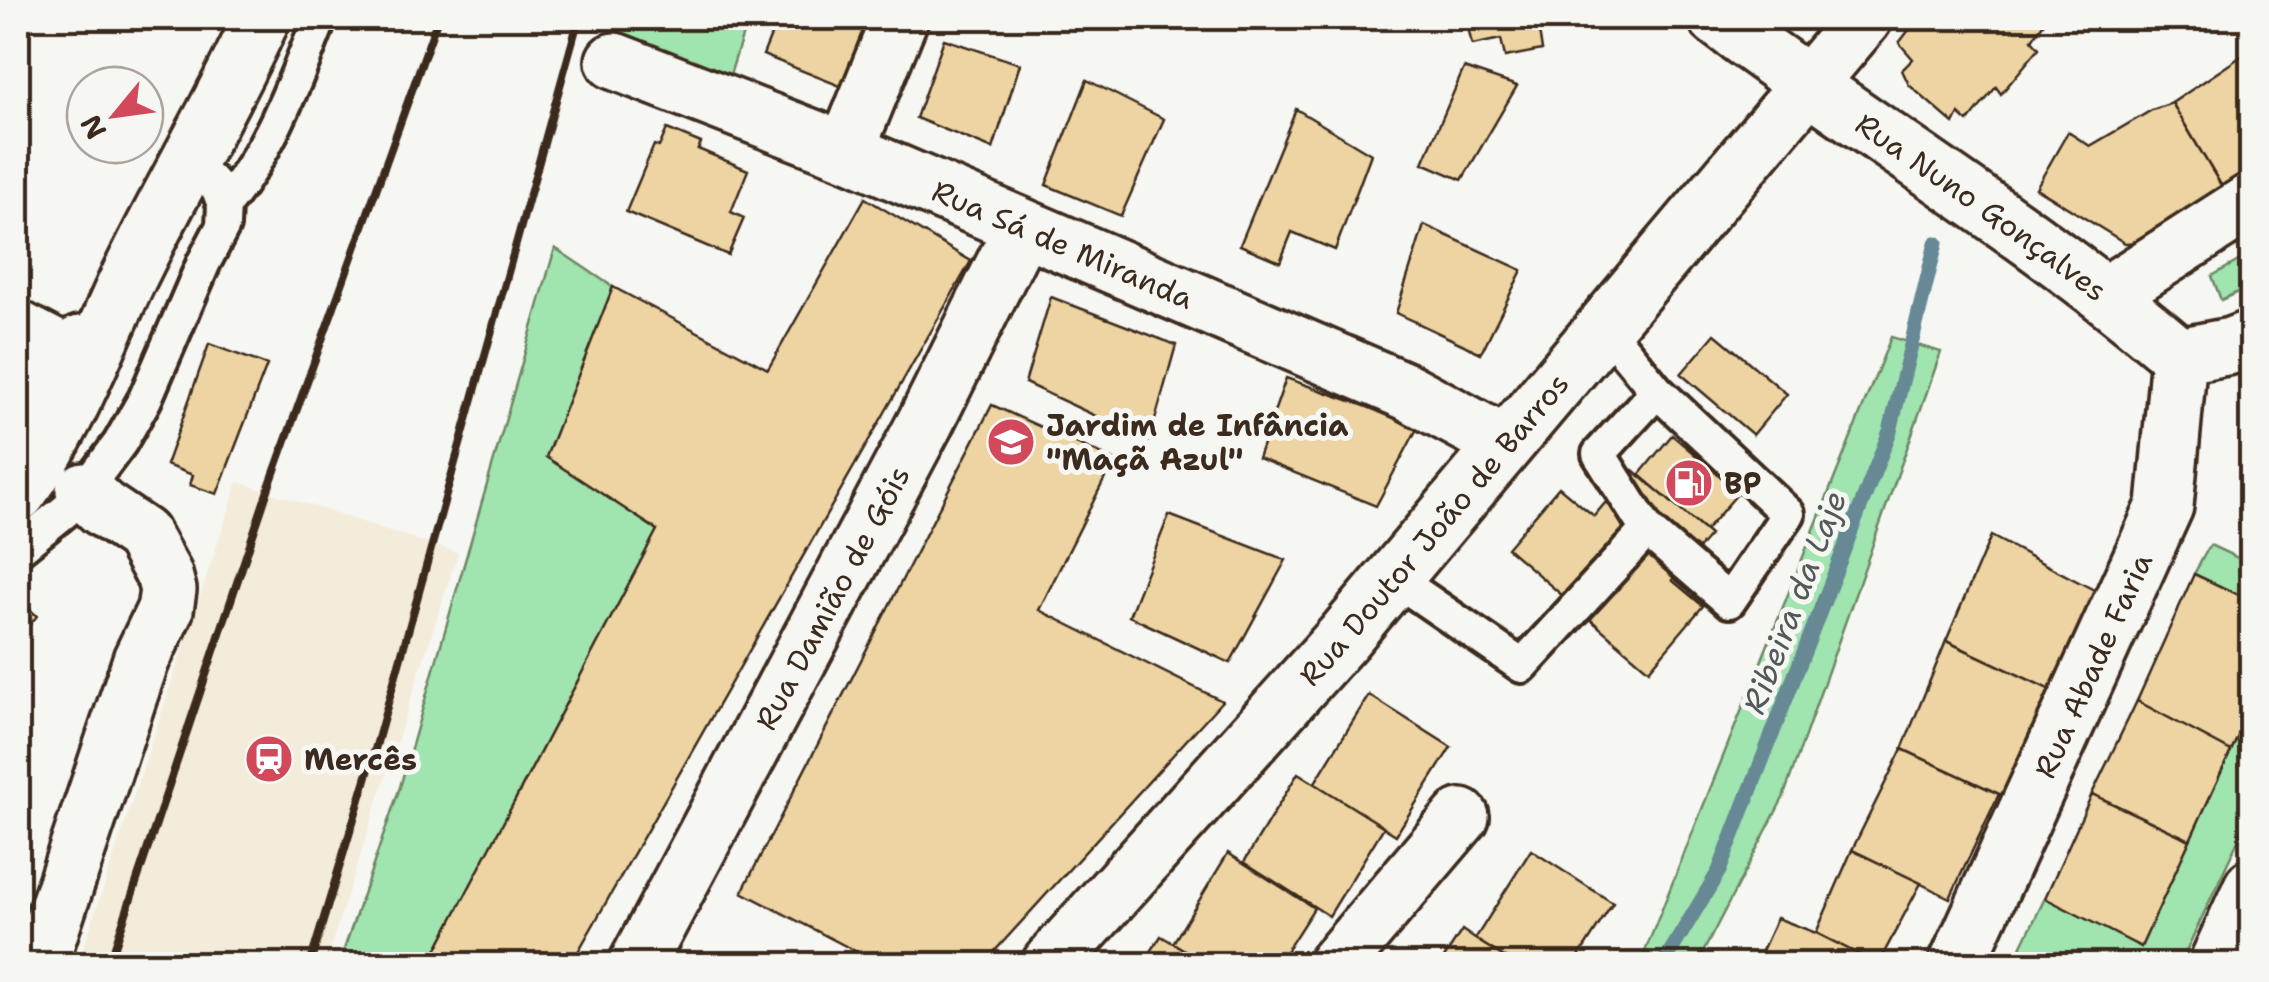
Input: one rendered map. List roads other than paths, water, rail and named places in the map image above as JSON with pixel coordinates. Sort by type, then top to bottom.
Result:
[{"type":"street","points":[[18,409],[70,356],[205,186],[262,18]]},
{"type":"street","points":[[846,151],[900,18]]},
{"type":"street","name":"Rua Nuno Gonçalves","points":[[1717,18],[1807,86],[2107,294],[2180,356]]},
{"type":"street","name":"Rua Doutor João de Barros","points":[[1050,964],[1394,578],[1864,18]]},
{"type":"street","name":"Rua Sá de Miranda","points":[[614,60],[846,151],[1408,392],[1505,444]]},
{"type":"street","points":[[2107,294],[2252,202]]},
{"type":"street","name":"Rua Damião de Góis","points":[[636,964],[925,423],[1022,228]]},
{"type":"street","points":[[18,493],[83,380],[127,282]]},
{"type":"street","points":[[18,329],[70,356]]},
{"type":"street","points":[[2180,356],[2252,338]]},
{"type":"street","name":"Rua Abade Faria","points":[[1957,964],[2165,506],[2180,356]]},
{"type":"street","points":[[39,964],[168,590],[154,553],[142,535],[84,491]]},
{"type":"street","points":[[1336,964],[1461,818]]},
{"type":"street","points":[[2217,964],[2252,887]]},
{"type":"lane","points":[[18,549],[75,503],[120,443],[146,399],[204,262],[224,226],[205,186],[252,172],[320,18]]},
{"type":"lane","points":[[1605,328],[1657,392],[1788,514],[1729,602],[1647,530],[1599,454],[1657,392]]},
{"type":"lane","points":[[1394,578],[1522,666],[1647,530]]},
{"type":"waterway","name":"Ribeira da Laje","points":[[1663,964],[1719,871],[1890,431],[1936,243]]},
{"type":"railway","points":[[109,964],[269,487],[438,18]]},
{"type":"railway","points":[[310,964],[376,746],[579,18]]},
{"type":"place","name":"Jardim de Infância \"Maçã Azul\"","points":[[1011,442]]},
{"type":"place","name":"BP","points":[[1689,483]]},
{"type":"place","name":"Mercês","points":[[269,759]]}]
